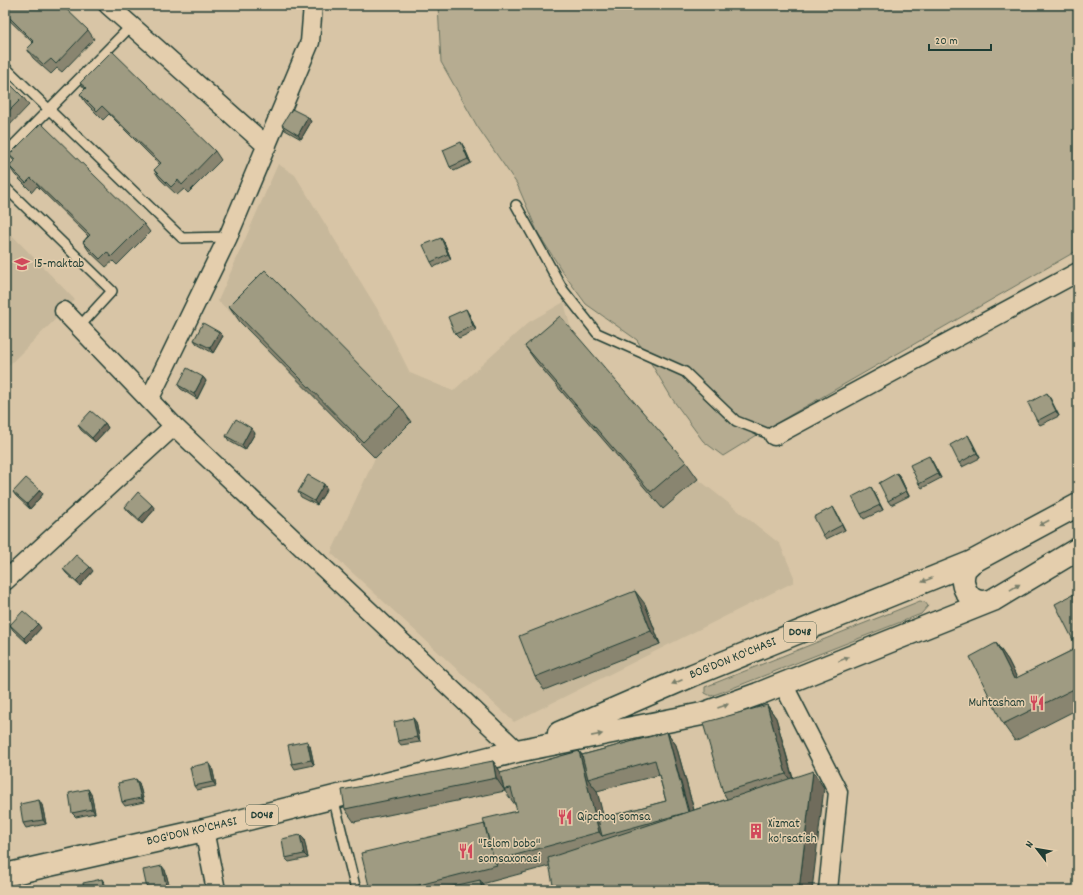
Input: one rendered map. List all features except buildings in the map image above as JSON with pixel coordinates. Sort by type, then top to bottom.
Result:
[{"type":"main road","name":"BOG'DON KO'CHASI","points":[[517,751],[693,676],[972,562],[1078,505]]},
{"type":"main road","name":"BOG'DON KO'CHASI","points":[[5,875],[204,830],[517,751],[702,714],[783,684],[993,600],[1078,549]]},
{"type":"main road","points":[[972,562],[964,570],[962,580],[965,590],[972,598],[982,602],[993,600]]},
{"type":"street","points":[[108,5],[267,146]]},
{"type":"street","points":[[149,400],[228,237],[267,146],[310,42],[313,5]]},
{"type":"street","points":[[774,436],[1078,272]]},
{"type":"street","points":[[64,311],[174,426],[517,751]]},
{"type":"street","points":[[5,581],[174,426]]},
{"type":"street","points":[[783,684],[838,792],[828,890]]},
{"type":"street","points":[[204,830],[216,890]]},
{"type":"lane","points":[[5,154],[50,110],[131,26]]},
{"type":"lane","points":[[5,67],[182,238],[228,237]]},
{"type":"lane","points":[[5,187],[112,291],[79,327]]},
{"type":"lane","points":[[516,205],[563,290],[597,333],[685,372],[736,421],[774,436]]},
{"type":"lane","points":[[333,797],[356,890]]},
{"type":"shaded area","points":[[438,5],[1078,5],[1078,250],[775,424],[723,456],[703,441],[673,400],[637,340],[586,304],[564,274],[538,233],[517,184],[477,126],[441,62]]},
{"type":"shaded area","points":[[278,164],[295,175],[381,315],[410,373],[453,391],[529,322],[564,302],[572,333],[698,479],[780,544],[794,577],[794,582],[514,722],[331,553],[375,458],[241,322],[218,301]]},
{"type":"shaded area","name":"15-maktab","points":[[5,228],[75,300],[5,369]]},
{"type":"shaded area","points":[[920,601],[925,602],[928,606],[921,614],[725,691],[711,696],[705,693],[705,687]]},
{"type":"place","name":"15-maktab","points":[[22,264]]},
{"type":"place","name":"Muhtasham","points":[[1037,703]]},
{"type":"place","name":"Qipchoq somsa","points":[[565,817]]},
{"type":"place","name":"Xizmat ko'rsatish","points":[[756,831]]},
{"type":"place","name":"\"Islom bobo\" somsaxonasi","points":[[466,851]]}]
